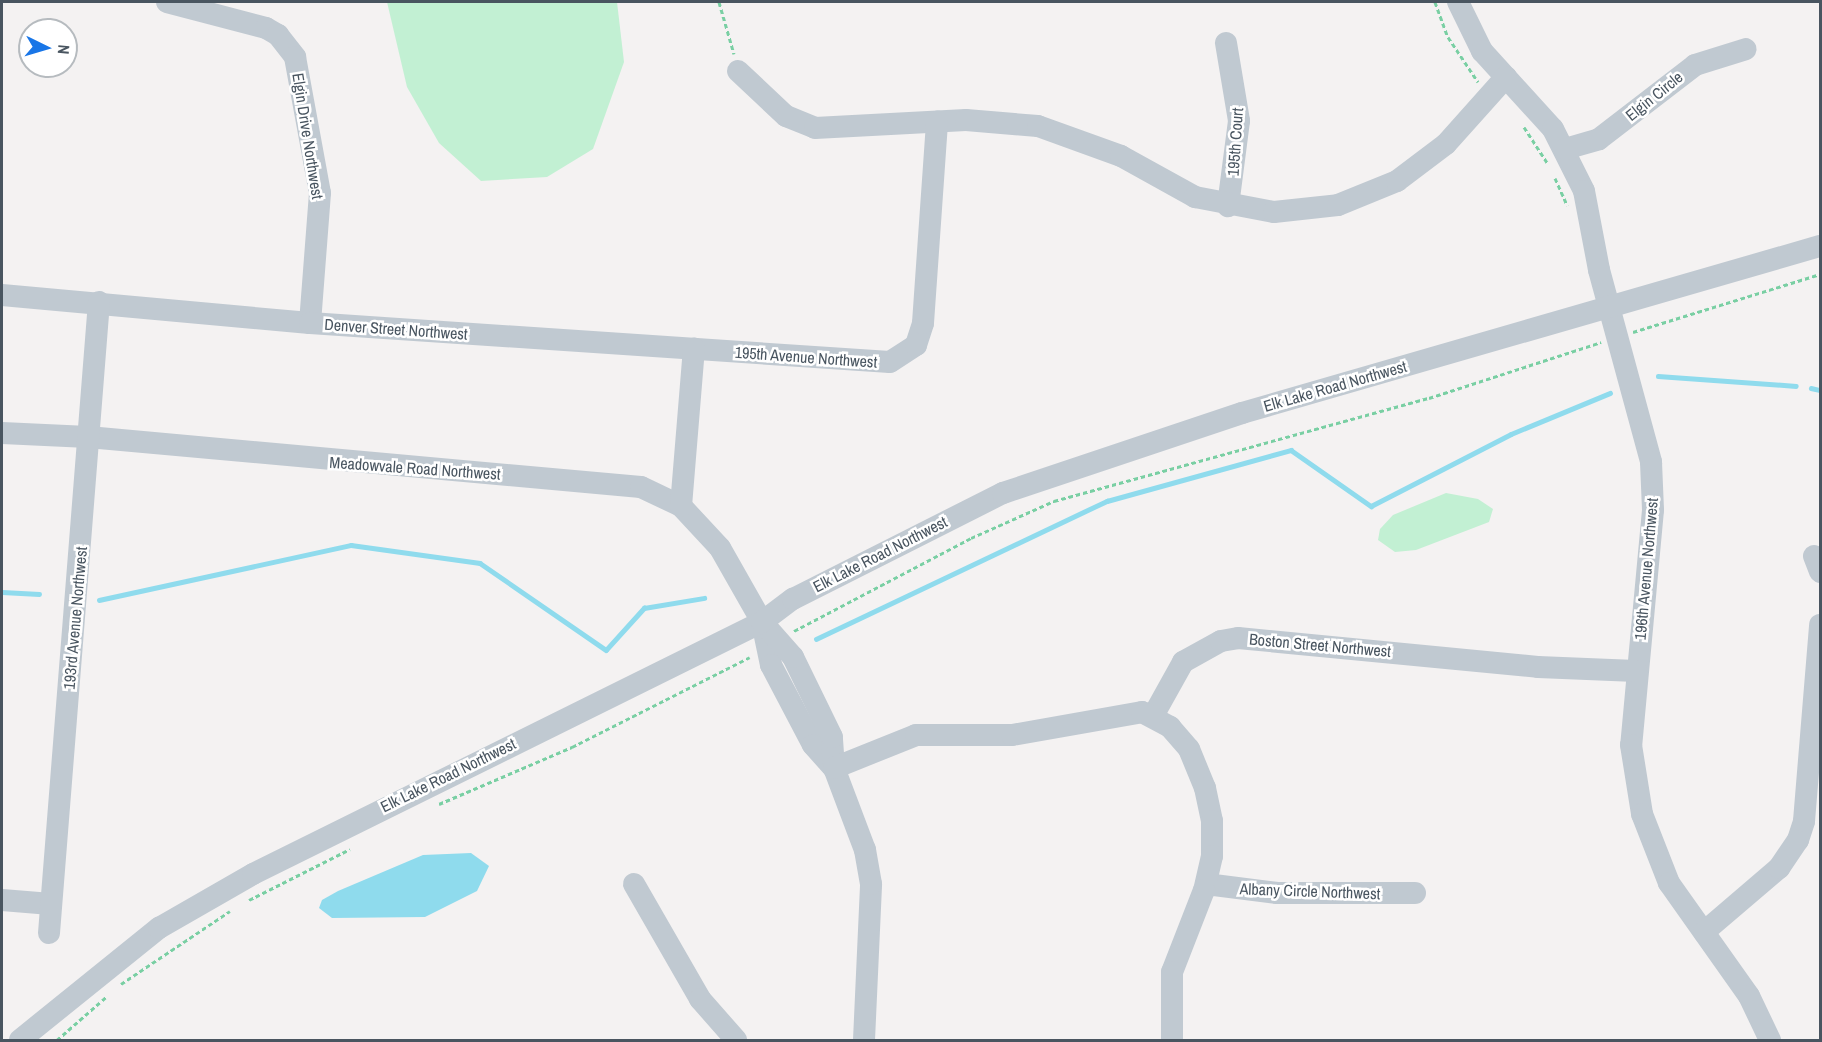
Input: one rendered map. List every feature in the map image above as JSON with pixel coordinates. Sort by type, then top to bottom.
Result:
[{"type":"street","name":"Elgin Drive Northwest","points":[[167,2],[266,28],[283,40],[295,57],[320,193],[310,323]]},
{"type":"street","name":"196th Avenue Northwest","points":[[1458,2],[1477,42],[1506,77],[1539,111],[1565,149],[1584,191],[1599,270],[1612,307],[1617,337],[1646,439],[1653,488],[1631,745],[1642,814],[1669,883],[1749,996],[1770,1041]]},
{"type":"street","name":"195th Court","points":[[1226,43],[1239,121],[1228,206]]},
{"type":"street","name":"Elgin Circle","points":[[1565,149],[1599,139],[1695,65],[1746,49]]},
{"type":"street","points":[[738,71],[786,116],[815,128],[994,120],[1038,126],[1121,156],[1195,197],[1228,206],[1295,212],[1378,191],[1431,158],[1506,77]]},
{"type":"street","name":"195th Avenue Northwest","points":[[694,350],[879,363],[909,352],[921,335],[926,304],[937,121]]},
{"type":"street","name":"Elk Lake Road Northwest","points":[[20,1041],[159,928],[253,874],[762,622],[794,599],[943,520],[1033,481],[1242,413],[1821,246]]},
{"type":"street","name":"Denver Street Northwest","points":[[2,295],[99,302],[310,323],[694,350]]},
{"type":"street","name":"193rd Avenue Northwest","points":[[50,933],[99,302]]},
{"type":"street","points":[[681,507],[694,350]]},
{"type":"street","name":"Meadowvale Road Northwest","points":[[2,433],[88,437],[293,458],[606,481],[641,487],[681,507],[720,548],[773,644],[771,665],[813,745],[834,768]]},
{"type":"street","points":[[1704,932],[1779,868],[1798,840],[1804,821],[1821,625]]},
{"type":"street","name":"Boston Street Northwest","points":[[1153,716],[1183,662],[1221,641],[1238,638],[1538,667],[1636,671]]},
{"type":"street","points":[[864,1041],[871,884],[865,850],[834,768],[922,734],[1011,735],[1128,712],[1153,716],[1179,735],[1205,788],[1212,838],[1206,884],[1172,972],[1172,1041]]},
{"type":"street","points":[[634,884],[700,999],[736,1041]]},
{"type":"street","name":"Albany Circle Northwest","points":[[1206,884],[1277,893],[1415,893]]},
{"type":"street","points":[[2,900],[51,904]]},
{"type":"path","points":[[719,2],[738,71]]},
{"type":"path","points":[[1435,2],[1454,46],[1491,94]]},
{"type":"path","points":[[1517,118],[1550,168],[1570,212]]},
{"type":"path","points":[[437,805],[572,747],[773,644],[971,538],[1054,501],[1429,398],[1821,274]]},
{"type":"path","points":[[242,903],[355,846]]},
{"type":"path","points":[[57,1041],[115,989],[232,909]]},
{"type":"green space","points":[[387,2],[617,2],[624,62],[593,149],[547,177],[481,181],[439,143],[407,87]]},
{"type":"green space","points":[[1446,493],[1478,499],[1493,509],[1489,522],[1416,550],[1395,552],[1378,540],[1380,529],[1393,515]]},
{"type":"water","points":[[471,853],[489,866],[477,891],[425,917],[332,918],[319,908],[322,900],[338,891],[423,855]]},
{"type":"waterway","points":[[1658,376],[1796,386]]},
{"type":"waterway","points":[[1811,388],[1820,390]]},
{"type":"waterway","points":[[816,639],[1107,501],[1291,450],[1371,506],[1511,434],[1610,393]]},
{"type":"waterway","points":[[99,600],[351,545],[480,563],[606,650],[644,608],[704,598]]},
{"type":"waterway","points":[[2,592],[39,594]]}]
